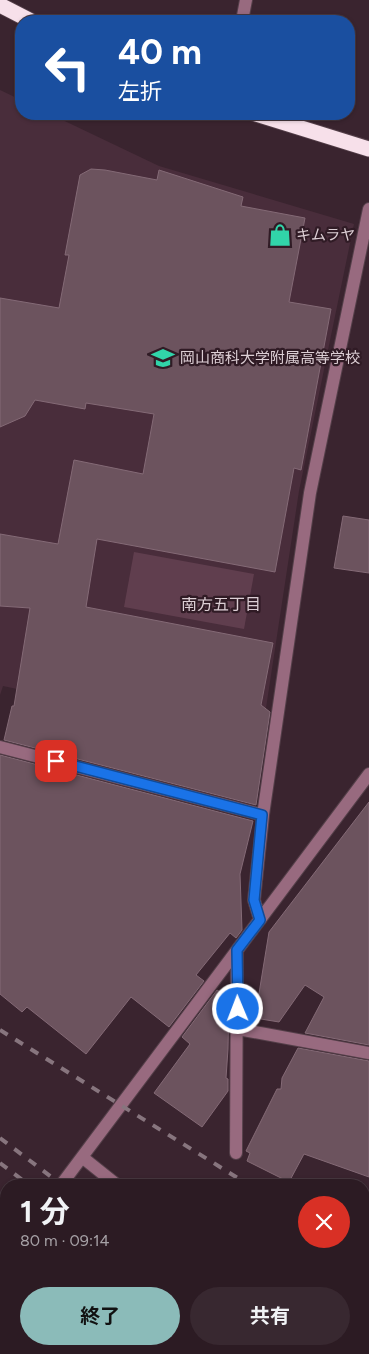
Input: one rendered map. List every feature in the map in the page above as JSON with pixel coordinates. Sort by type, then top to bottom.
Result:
[{"type":"highway","points":[[0,5],[19,15]]},
{"type":"highway","points":[[275,120],[369,149]]},
{"type":"street","points":[[243,15],[246,0]]},
{"type":"street","points":[[260,920],[254,900],[262,815],[310,493],[369,209]]},
{"type":"street","points":[[0,746],[262,815]]},
{"type":"street","points":[[66,1179],[369,774]]},
{"type":"street","points":[[236,1153],[237,950]]},
{"type":"street","points":[[238,1029],[369,1053]]},
{"type":"street","points":[[82,1157],[110,1179]]},
{"type":"shaded area","name":"岡山商科大学附属高等学校","points":[[0,90],[15,97],[15,120],[63,120],[159,166],[354,224],[299,491],[261,741],[3,686],[0,695]]},
{"type":"shaded area","points":[[134,552],[254,574],[244,629],[124,607]]},
{"type":"building","name":"岡山商科大学附属高等学校","points":[[91,169],[157,180],[159,170],[243,197],[241,206],[305,218],[289,302],[331,309],[301,470],[294,468],[275,572],[97,539],[86,607],[273,643],[261,705],[270,712],[256,805],[4,740],[12,706],[14,706],[30,608],[0,606],[0,534],[58,544],[74,460],[143,474],[154,414],[86,403],[85,409],[35,400],[25,416],[0,427],[0,298],[59,308],[69,255],[65,255],[80,175]]},
{"type":"building","points":[[343,516],[369,520],[369,573],[334,568]]},
{"type":"building","points":[[0,755],[253,821],[240,874],[242,930],[236,938],[230,933],[196,975],[204,981],[169,1027],[131,997],[86,1054],[27,1007],[22,1012],[0,994]]},
{"type":"building","points":[[369,802],[369,1045],[305,1033],[324,997],[305,985],[279,1022],[255,1018],[269,932]]},
{"type":"building","points":[[217,990],[229,998],[226,1078],[228,1079],[228,1091],[202,1127],[154,1093],[190,1044],[182,1037]]},
{"type":"building","points":[[298,1048],[369,1061],[369,1177],[304,1154],[291,1179],[283,1179],[247,1161],[250,1153],[246,1151],[277,1089],[281,1089],[282,1078]]},
{"type":"railway","points":[[0,1030],[239,1179]]},
{"type":"railway","points":[[0,1138],[54,1179]]},
{"type":"railway","points":[[0,1163],[21,1179]]},
{"type":"place","name":"キムラヤ","points":[[280,235]]},
{"type":"place","name":"岡山商科大学附属高等学校","points":[[163,358]]},
{"type":"district","name":"南方五丁目","points":[[221,604]]},
{"type":"route","points":[[56,761],[262,815],[254,900],[260,920],[237,950],[238,1009]]}]
